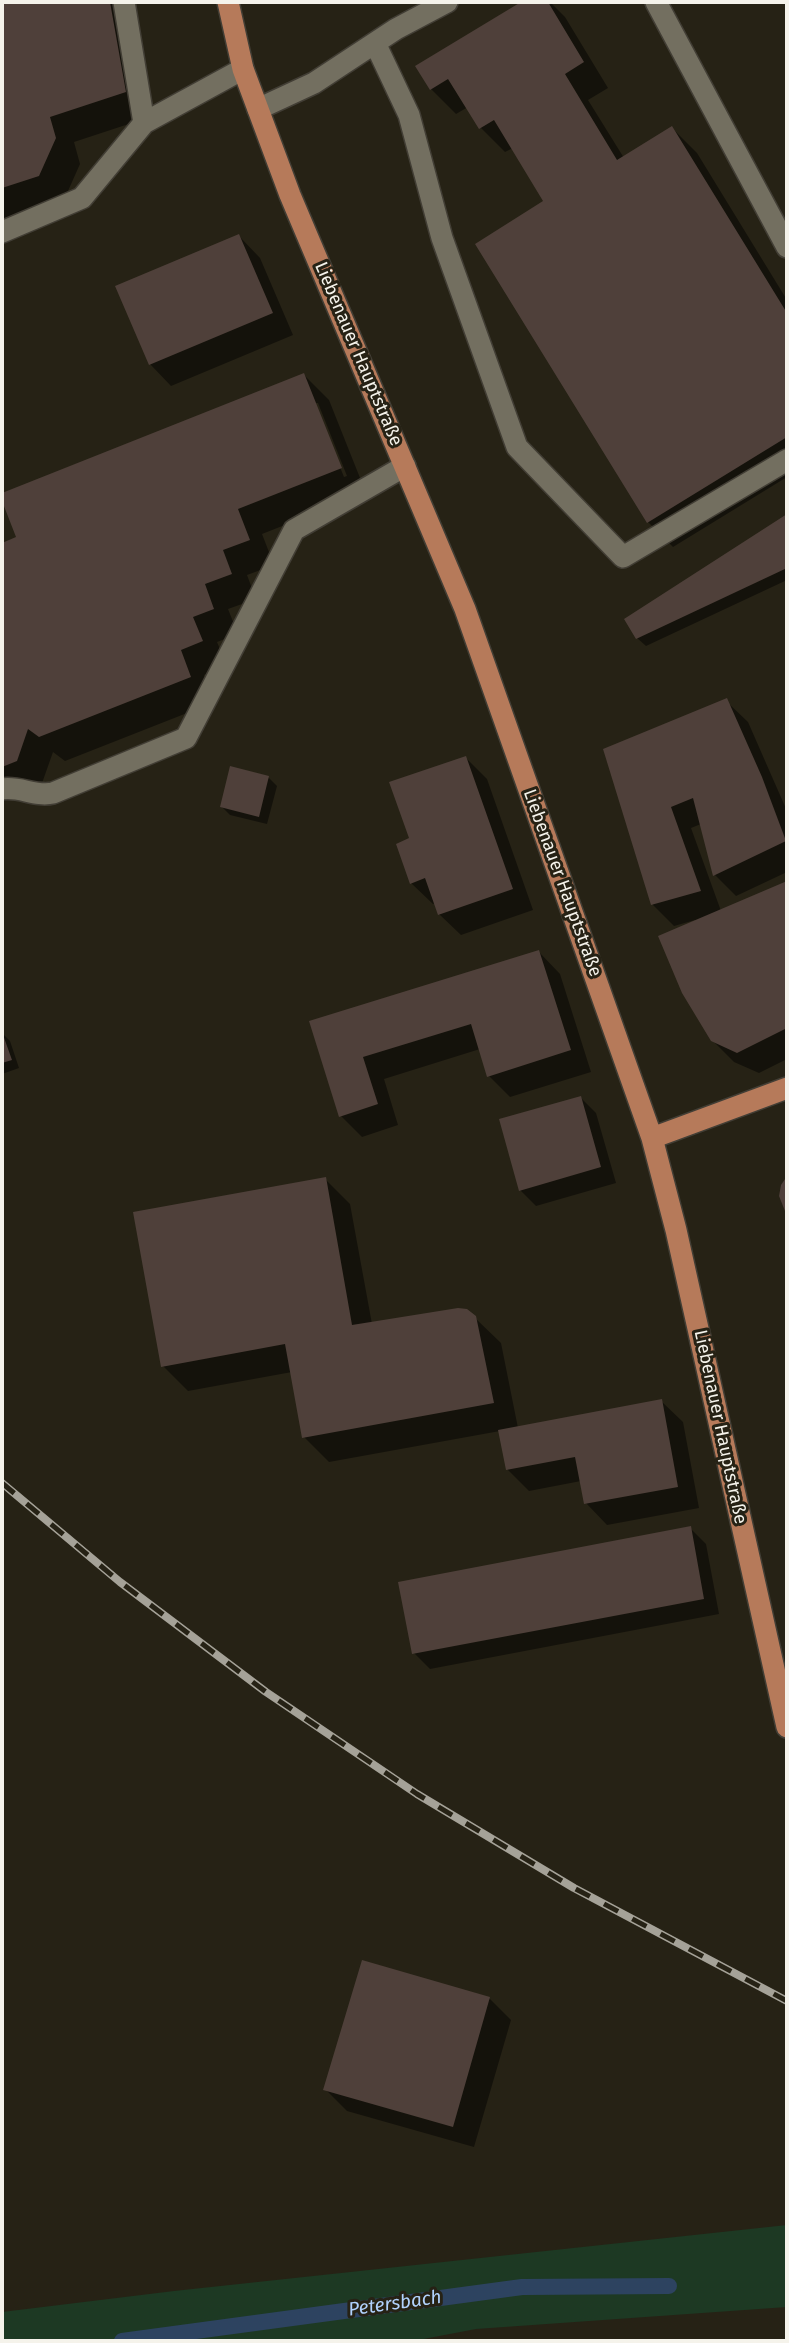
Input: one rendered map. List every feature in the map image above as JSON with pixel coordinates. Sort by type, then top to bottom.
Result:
[{"type":"main road","name":"Liebenauer Hauptstraße","points":[[228,2],[243,69],[290,195],[465,609],[652,1138],[676,1230],[787,1727]]},
{"type":"main road","points":[[652,1138],[787,1088]]},
{"type":"lane","points":[[124,2],[144,123]]},
{"type":"lane","points":[[258,109],[314,83],[375,43],[447,2]]},
{"type":"lane","points":[[656,2],[787,247]]},
{"type":"lane","points":[[375,43],[409,115],[442,238],[517,447],[623,557],[787,460]]},
{"type":"lane","points":[[2,232],[82,198],[144,123],[243,69]]},
{"type":"lane","points":[[2,789],[17,789],[33,794],[53,793],[186,738],[294,530],[405,466]]},
{"type":"green space","points":[[787,2225],[787,2307],[476,2329],[413,2341],[2,2341],[2,2312]]},
{"type":"building","points":[[2,2],[110,2],[126,92],[50,117],[56,138],[39,176],[2,188]]},
{"type":"building","points":[[521,2],[548,2],[584,62],[565,74],[617,160],[672,126],[787,313],[787,437],[647,523],[475,244],[543,201],[494,120],[479,129],[448,79],[430,90],[415,66]]},
{"type":"building","points":[[239,234],[273,313],[149,365],[115,286]]},
{"type":"building","points":[[304,373],[342,468],[238,509],[250,540],[223,550],[232,574],[205,584],[214,609],[193,617],[203,641],[181,650],[191,677],[39,737],[28,729],[17,761],[2,767],[2,543],[16,537],[2,501],[2,493]]},
{"type":"building","points":[[787,514],[787,568],[636,639],[624,619]]},
{"type":"building","points":[[727,698],[762,777],[786,841],[713,876],[693,798],[671,807],[701,891],[651,905],[603,749]]},
{"type":"building","points":[[466,756],[513,889],[438,915],[425,878],[410,884],[396,844],[409,838],[389,782]]},
{"type":"building","points":[[230,766],[269,776],[259,817],[220,807]]},
{"type":"building","points":[[787,881],[787,1028],[737,1053],[711,1041],[682,993],[658,936]]},
{"type":"building","points":[[539,950],[571,1050],[487,1077],[471,1024],[363,1057],[378,1104],[339,1117],[309,1021]]},
{"type":"building","points":[[2,1032],[12,1060],[2,1063]]},
{"type":"building","points":[[581,1096],[601,1167],[519,1191],[499,1119]]},
{"type":"building","points":[[787,1176],[787,1216],[779,1196],[781,1185]]},
{"type":"building","points":[[326,1177],[352,1325],[458,1308],[467,1309],[476,1316],[494,1403],[302,1438],[285,1344],[161,1367],[133,1212]]},
{"type":"building","points":[[662,1399],[678,1487],[584,1504],[575,1457],[506,1470],[498,1430]]},
{"type":"building","points":[[691,1526],[704,1599],[412,1654],[398,1582]]},
{"type":"building","points":[[362,1960],[490,1997],[453,2127],[323,2090]]},
{"type":"waterway","name":"Petersbach","points":[[122,2341],[522,2287],[669,2286]]},
{"type":"railway","points":[[2,1483],[120,1582],[266,1692],[417,1794],[574,1888],[787,2001]]}]
